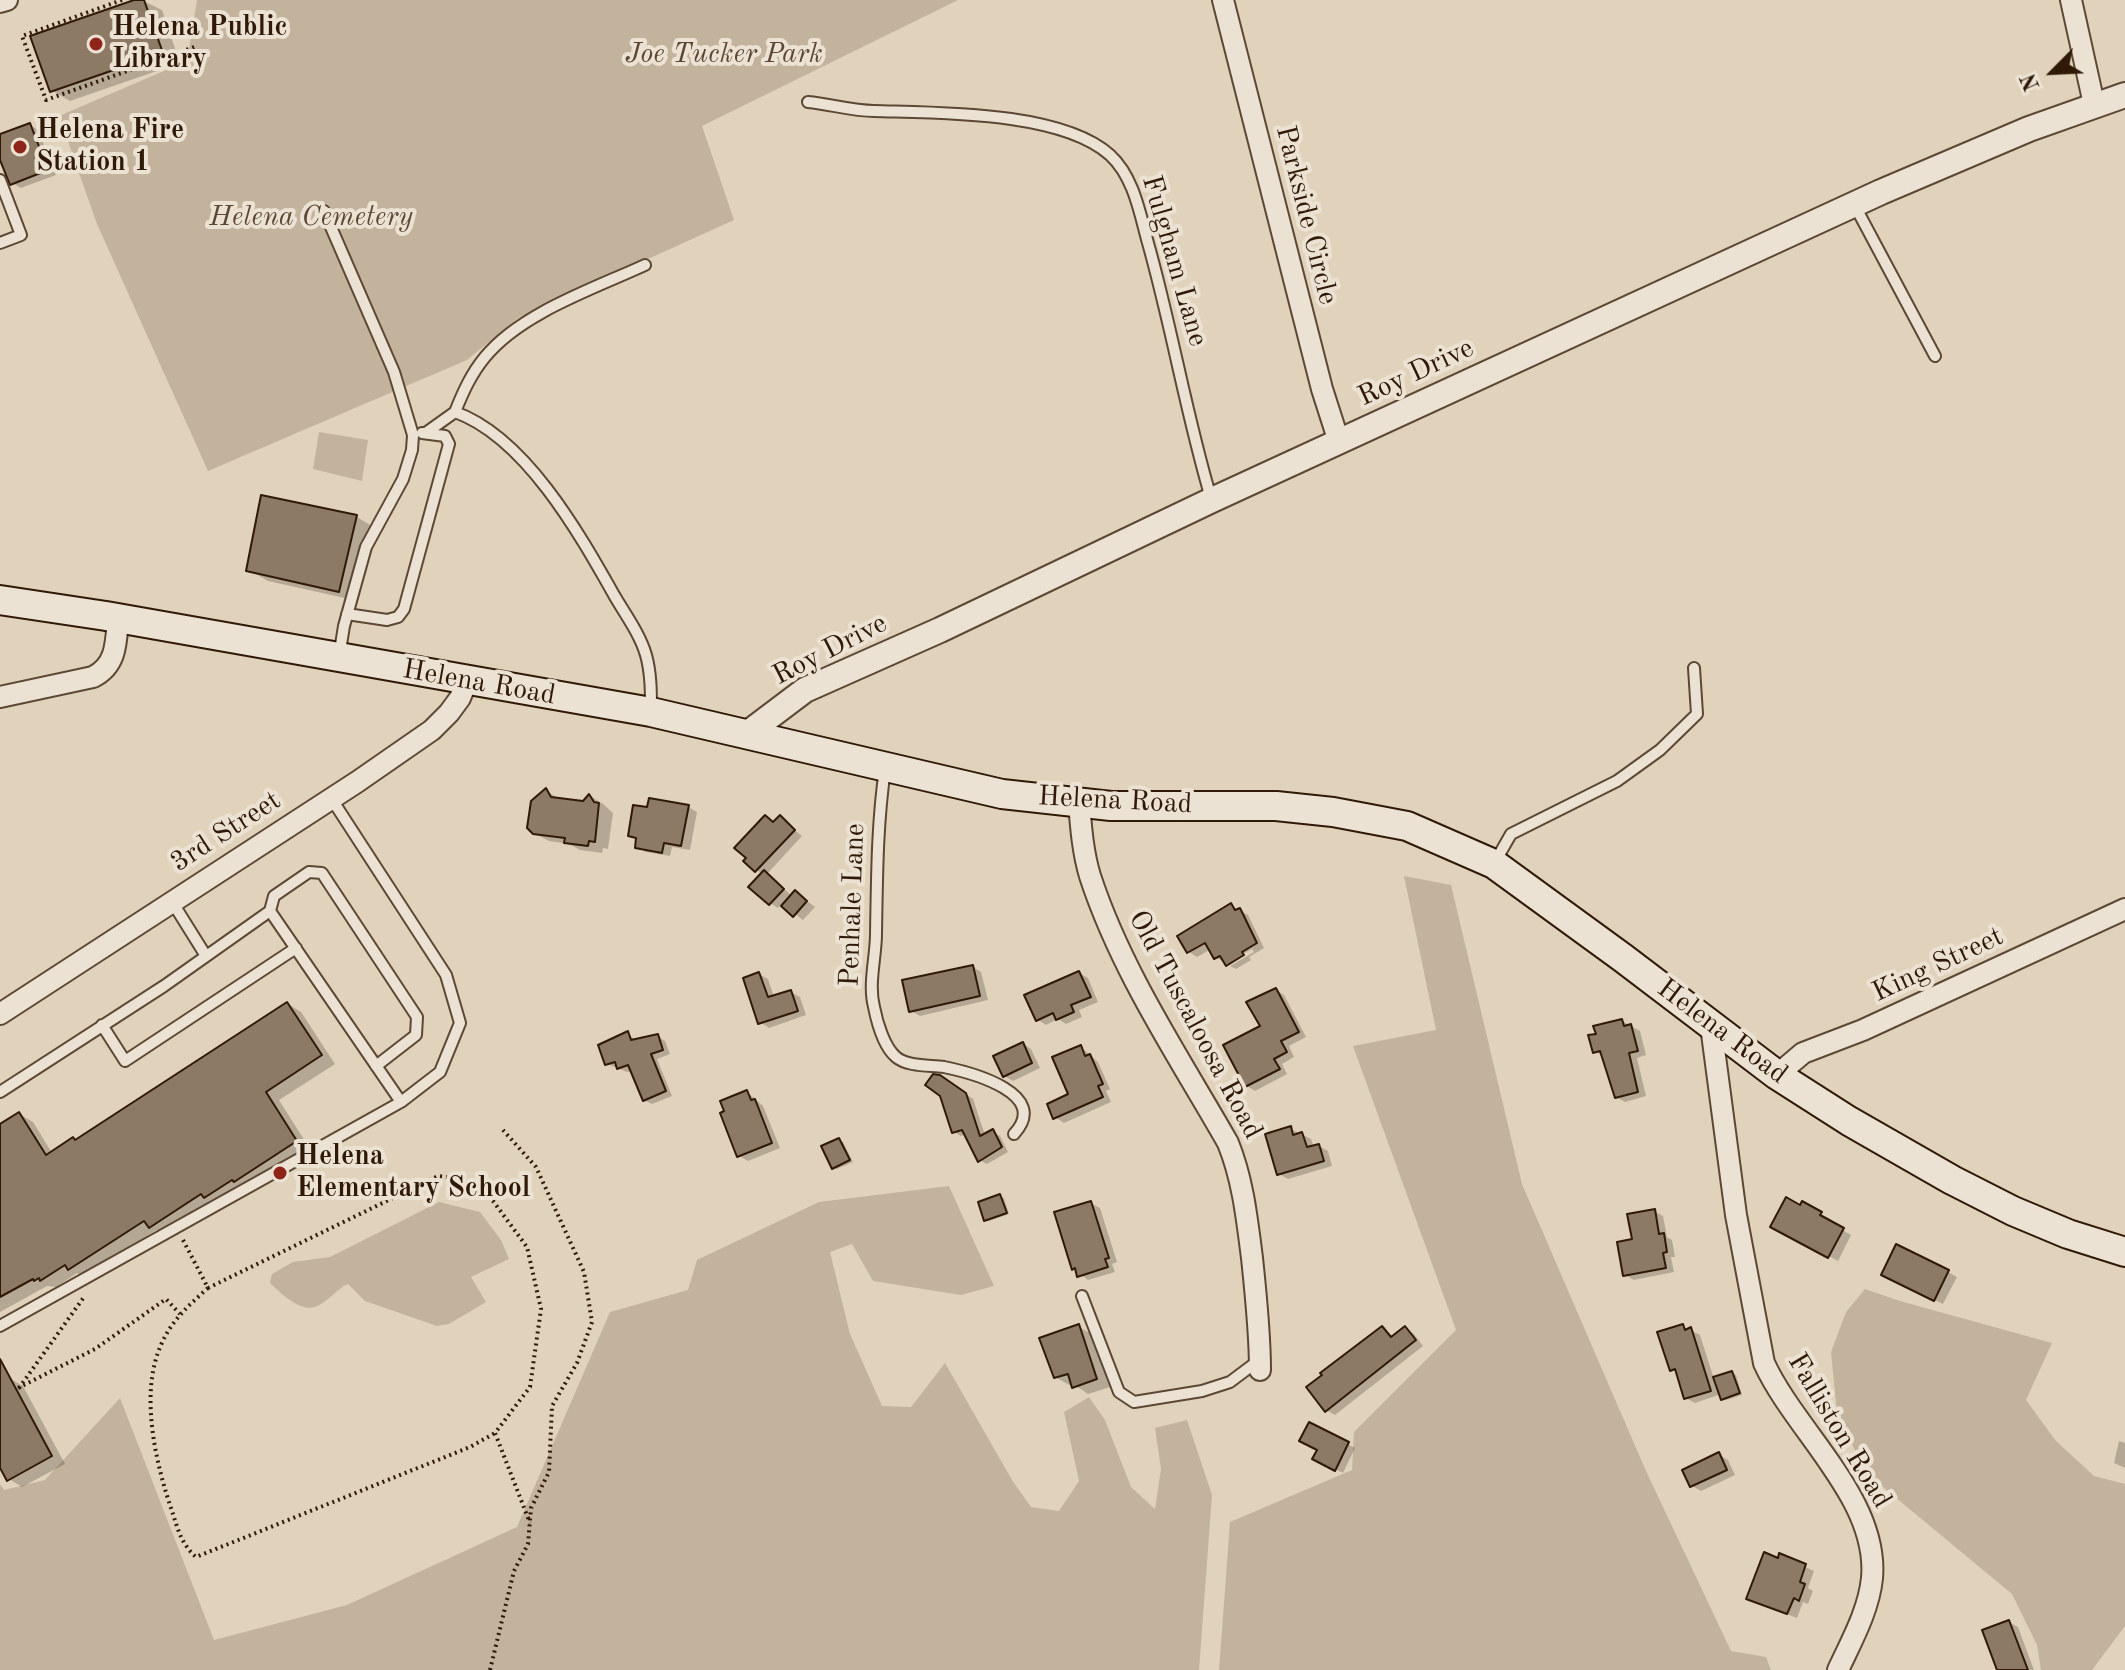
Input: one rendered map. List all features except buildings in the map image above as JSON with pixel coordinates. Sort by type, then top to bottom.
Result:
[{"type":"main road","name":"Helena Road","points":[[0,600],[651,712],[1002,794],[1079,803],[1276,806],[1333,812],[1407,826],[1494,864],[1777,1075],[1849,1121],[1963,1186],[2068,1234],[2125,1252]]},
{"type":"street","points":[[0,2],[7,0]]},
{"type":"street","name":"Parkside Circle","points":[[1223,0],[1318,374],[1339,442]]},
{"type":"street","points":[[2071,0],[2094,104]]},
{"type":"street","name":"Roy Drive","points":[[748,733],[805,690],[940,630],[1212,500],[1854,205],[2094,104],[2125,95]]},
{"type":"street","points":[[0,697],[93,677],[105,671],[113,658],[118,618]]},
{"type":"street","name":"3rd Street","points":[[0,1014],[432,730],[460,698],[467,681]]},
{"type":"street","name":"Old Tuscaloosa Road","points":[[1079,803],[1090,875],[1112,930],[1150,1008],[1236,1162],[1246,1207],[1259,1321],[1260,1365]]},
{"type":"street","name":"King Street","points":[[1777,1075],[1803,1053],[1863,1030],[2125,909]]},
{"type":"street","name":"Falliston Road","points":[[1711,1026],[1736,1215],[1764,1363],[1773,1382],[1842,1482],[1858,1510],[1869,1542],[1872,1580],[1854,1637],[1838,1670]]},
{"type":"lane","name":"Fulgham Lane","points":[[808,102],[874,111],[987,116],[1075,135],[1094,143],[1111,156],[1125,172],[1136,199],[1212,500]]},
{"type":"lane","points":[[0,180],[21,235],[0,243]]},
{"type":"lane","points":[[1854,205],[1935,356]]},
{"type":"lane","points":[[324,211],[394,372],[413,435],[403,479],[372,532],[347,614],[339,659]]},
{"type":"lane","points":[[413,435],[427,432],[455,412],[473,373],[497,344],[553,308],[645,265]]},
{"type":"lane","points":[[455,412],[473,418],[510,449],[539,479],[574,524],[646,654],[651,680],[651,712]]},
{"type":"lane","points":[[347,614],[387,620],[398,617],[404,609],[449,444],[445,436],[427,432]]},
{"type":"lane","points":[[1494,864],[1511,834],[1617,781],[1660,750],[1697,714],[1694,668]]},
{"type":"lane","name":"Penhale Lane","points":[[885,767],[879,825],[873,1005],[887,1043],[896,1057],[968,1074],[1016,1096],[1024,1107],[1024,1116],[1023,1124],[1014,1134]]},
{"type":"lane","points":[[0,1326],[401,1102],[440,1072],[460,1023],[446,975],[331,798]]},
{"type":"lane","points":[[0,1092],[270,911],[274,896],[309,872],[322,873],[417,1017],[416,1035],[376,1066]]},
{"type":"lane","points":[[171,900],[206,956]]},
{"type":"lane","points":[[270,911],[401,1102]]},
{"type":"lane","points":[[102,1025],[125,1061],[296,948]]},
{"type":"lane","points":[[1082,1296],[1119,1392],[1134,1402],[1202,1391],[1230,1382],[1260,1365]]},
{"type":"path","points":[[122,0],[22,36],[46,100],[197,46]]},
{"type":"path","points":[[490,1670],[514,1571],[528,1544],[531,1508],[549,1472],[552,1406],[577,1363],[592,1322],[584,1272],[536,1167],[503,1130]]},
{"type":"path","points":[[438,1176],[466,1180],[493,1201],[527,1247],[541,1309],[530,1387],[495,1433],[441,1459],[196,1557],[186,1549],[180,1536],[153,1441],[152,1383],[160,1346],[180,1314],[208,1288],[438,1176]]},
{"type":"path","points":[[177,1228],[208,1288]]},
{"type":"path","points":[[96,1274],[85,1296],[18,1388],[95,1349],[166,1299],[180,1314]]},
{"type":"path","points":[[495,1433],[530,1523]]},
{"type":"green space","name":"Helena Cemetery","points":[[197,0],[958,0],[702,126],[734,220],[518,318],[467,360],[208,471],[97,224],[59,116],[187,61]]},
{"type":"green space","points":[[319,432],[368,440],[362,481],[313,469]]},
{"type":"green space","points":[[1404,876],[1451,885],[1522,1184],[1646,1471],[1731,1651],[1766,1657],[1771,1670],[1219,1670],[1230,1522],[1352,1470],[1354,1432],[1456,1330],[1353,1046],[1436,1030]]},
{"type":"green space","points":[[949,1186],[994,1286],[961,1295],[873,1281],[852,1244],[830,1252],[850,1334],[882,1406],[911,1407],[945,1363],[1012,1480],[1031,1507],[1059,1511],[1079,1481],[1064,1412],[1089,1397],[1105,1420],[1131,1487],[1155,1509],[1161,1469],[1155,1428],[1187,1420],[1212,1495],[1199,1670],[0,1670],[0,1484],[4,1490],[45,1480],[120,1398],[214,1640],[347,1605],[517,1527],[610,1312],[688,1290],[697,1260],[819,1202]]},
{"type":"green space","points":[[439,1202],[480,1212],[501,1240],[509,1259],[471,1277],[486,1302],[449,1324],[437,1326],[365,1301],[348,1284],[319,1305],[309,1308],[291,1301],[270,1283],[272,1274],[293,1262],[330,1257]]},
{"type":"green space","points":[[1865,1289],[2052,1343],[2026,1400],[2056,1441],[2094,1476],[2125,1484],[2125,1626],[2092,1670],[2041,1670],[2037,1645],[2012,1594],[1866,1473],[1837,1413],[1831,1352],[1846,1312]]},
{"type":"place","name":"Helena Public Library","points":[[96,44]]},
{"type":"place","name":"Helena Fire Station 1","points":[[20,147]]},
{"type":"place","name":"Helena Elementary School","points":[[280,1173]]},
{"type":"park label","name":"Joe Tucker Park","points":[[724,55]]}]
